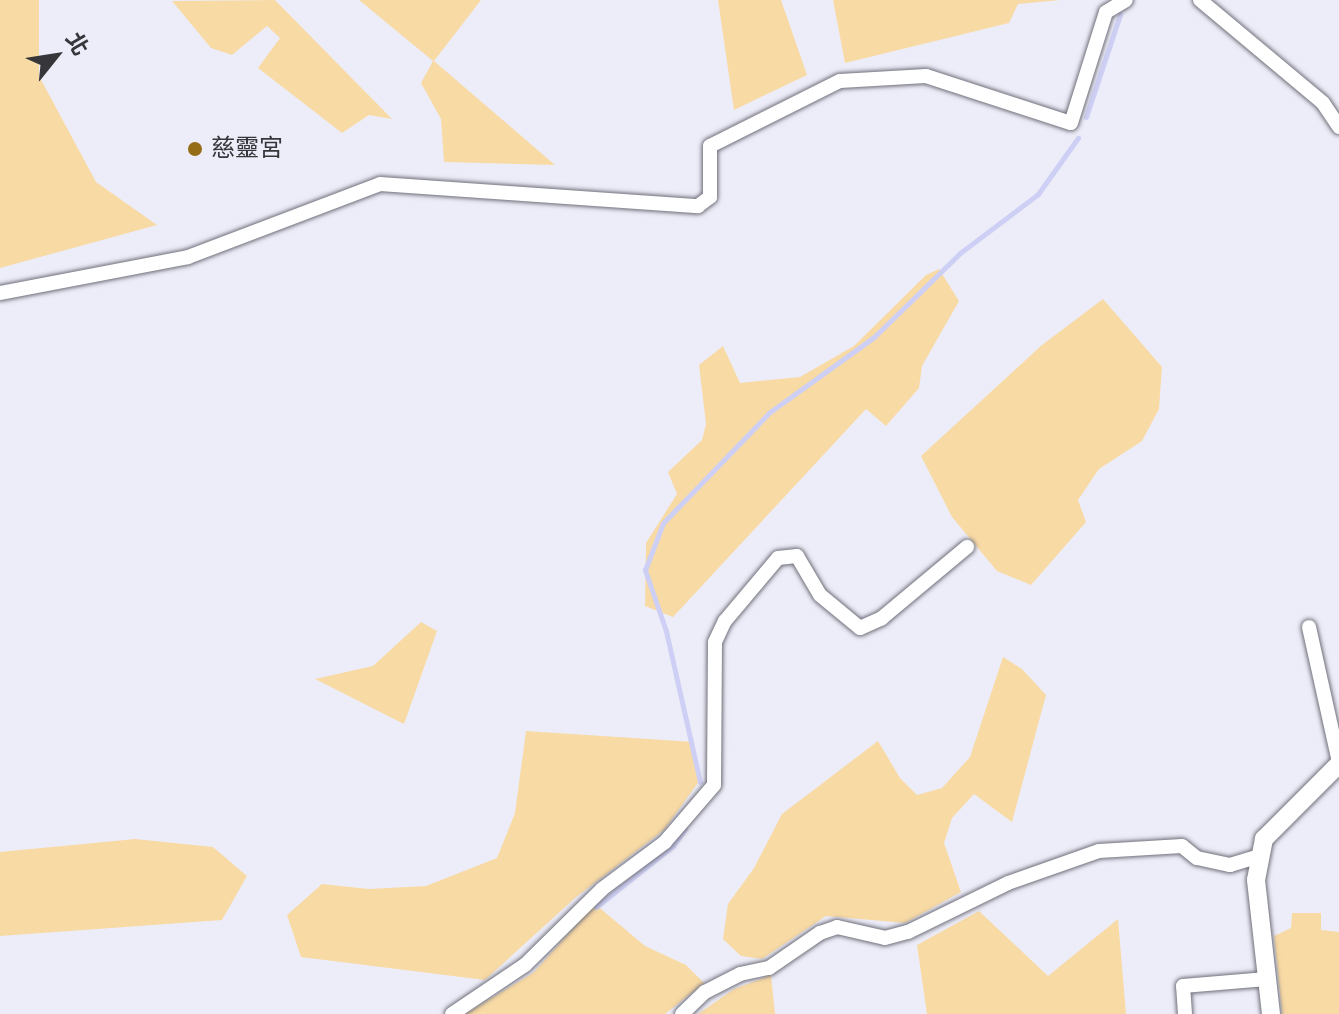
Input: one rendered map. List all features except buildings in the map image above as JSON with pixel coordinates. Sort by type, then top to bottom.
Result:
[{"type":"street","points":[[0,293],[188,257],[380,184],[698,206],[710,197],[710,146],[840,81],[926,76],[1071,123],[1106,12],[1126,0]]},
{"type":"street","points":[[1200,0],[1323,103],[1339,127]]},
{"type":"street","points":[[452,1014],[525,965],[602,889],[665,842],[714,785],[715,642],[725,621],[778,558],[797,556],[820,595],[860,628],[882,618],[967,547]]},
{"type":"street","points":[[1271,1014],[1256,880],[1264,839],[1339,763],[1309,627]]},
{"type":"street","points":[[682,1014],[705,992],[740,974],[769,968],[820,933],[837,927],[885,938],[908,932],[1008,883],[1099,851],[1182,846],[1197,858],[1230,865],[1260,856]]},
{"type":"street","points":[[1185,1014],[1183,986],[1267,979]]},
{"type":"shaded area","points":[[0,0],[39,0],[39,76],[96,182],[157,225],[0,268]]},
{"type":"shaded area","points":[[275,0],[392,119],[369,115],[342,133],[258,68],[280,38],[267,26],[232,55],[211,48],[172,1]]},
{"type":"shaded area","points":[[359,0],[481,0],[434,61],[555,165],[444,162],[441,119],[421,83],[433,61]]},
{"type":"shaded area","points":[[718,0],[781,0],[807,75],[734,110]]},
{"type":"shaded area","points":[[833,0],[1060,0],[1018,4],[1009,23],[845,63]]},
{"type":"shaded area","points":[[939,269],[959,301],[922,366],[919,388],[886,426],[866,409],[673,617],[645,606],[646,543],[677,494],[668,472],[702,440],[706,424],[699,365],[723,346],[740,383],[800,377],[854,346],[926,275]]},
{"type":"shaded area","points":[[1103,299],[1162,367],[1159,409],[1142,441],[1099,469],[1078,500],[1086,522],[1031,585],[997,571],[952,517],[921,456],[1042,345]]},
{"type":"shaded area","points":[[421,622],[437,631],[404,724],[315,679],[373,666]]},
{"type":"shaded area","points":[[1003,657],[1022,669],[1046,695],[1012,822],[974,794],[952,818],[944,843],[961,892],[905,923],[826,916],[762,959],[741,956],[723,939],[728,904],[754,868],[782,814],[878,741],[900,778],[917,795],[942,788],[970,757]]},
{"type":"shaded area","points":[[526,731],[694,742],[700,780],[664,830],[575,898],[485,980],[301,957],[287,915],[322,884],[369,889],[426,886],[497,858],[515,813]]},
{"type":"shaded area","points":[[135,839],[213,847],[247,876],[222,920],[0,936],[0,852]]},
{"type":"shaded area","points":[[595,904],[645,946],[686,965],[704,983],[665,1014],[465,1014],[533,973]]},
{"type":"shaded area","points":[[979,911],[1048,976],[1118,919],[1126,1014],[927,1014],[917,945]]},
{"type":"shaded area","points":[[1292,913],[1321,913],[1321,930],[1339,932],[1339,1014],[1282,1014],[1274,936],[1291,928]]},
{"type":"shaded area","points":[[771,975],[775,1014],[698,1014],[734,989]]},
{"type":"waterway","points":[[1086,117],[1120,15]]},
{"type":"waterway","points":[[700,782],[666,631],[645,570],[663,523],[770,412],[874,337],[960,253],[1038,194],[1078,138]]},
{"type":"waterway","points":[[596,907],[673,846],[685,829]]},
{"type":"place","name":"慈靈宮","points":[[195,149]]}]
